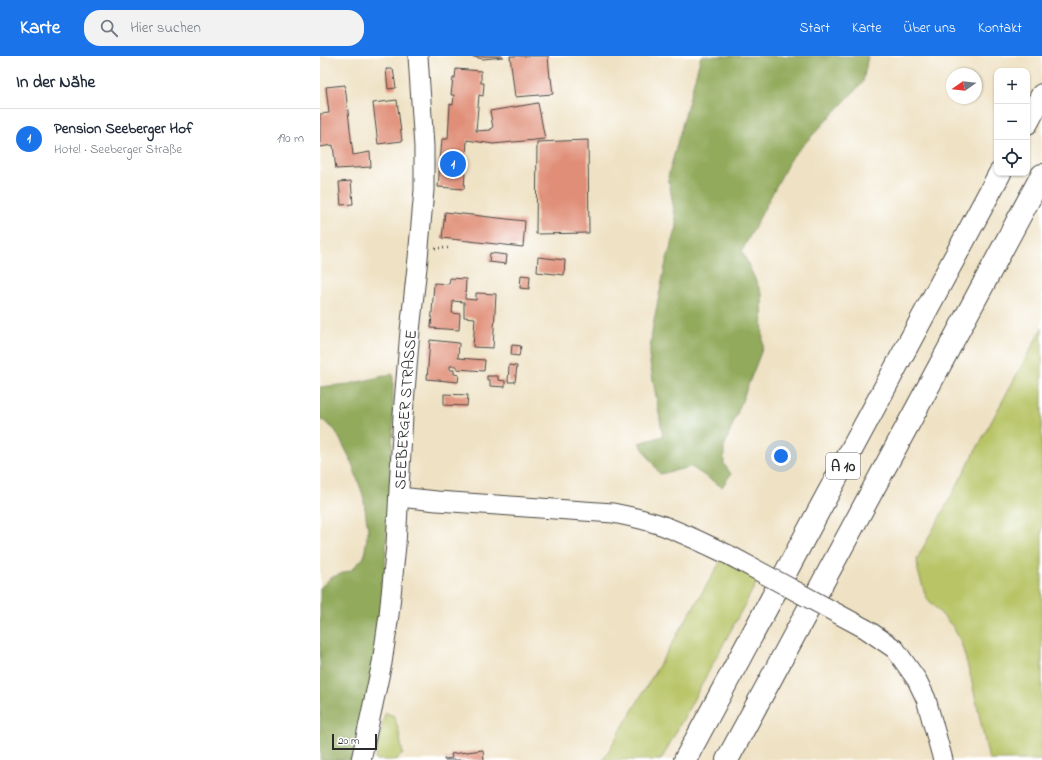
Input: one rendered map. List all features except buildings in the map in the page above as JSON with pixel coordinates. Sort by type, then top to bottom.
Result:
[{"type":"highway","points":[[1030,117],[1042,95]]},
{"type":"highway","name":"A 10","points":[[727,760],[1042,175]]},
{"type":"highway","name":"A 10","points":[[685,760],[998,176]]},
{"type":"street","name":"SEEBERGER STRASSE","points":[[361,760],[382,663],[389,615],[396,545],[405,393],[424,190],[424,147],[418,56]]},
{"type":"street","points":[[399,497],[540,509],[613,513],[658,524],[682,533],[729,555],[866,629],[895,649],[917,680],[926,699],[943,760]]},
{"type":"path","points":[[431,248],[450,248]]},
{"type":"green space","points":[[701,56],[868,56],[863,82],[791,158],[742,251],[762,294],[763,347],[724,447],[724,464],[731,474],[722,487],[691,467],[660,474],[639,443],[663,436],[649,357],[653,325],[666,262],[677,227],[668,177]]},
{"type":"green space","points":[[1042,328],[1042,760],[989,760],[971,678],[961,642],[953,627],[926,597],[918,571],[917,559]]},
{"type":"green space","points":[[393,374],[393,429],[383,601],[376,653],[353,760],[320,760],[320,588],[330,578],[351,570],[364,557],[368,530],[363,495],[350,458],[335,430],[324,421],[320,420],[320,387],[349,384]]},
{"type":"green space","points":[[722,559],[758,580],[661,760],[603,760]]},
{"type":"green space","points":[[385,712],[394,716],[403,754],[395,760],[375,760]]},
{"type":"place","name":"Pension Seeberger Hof","points":[[453,164]]}]
